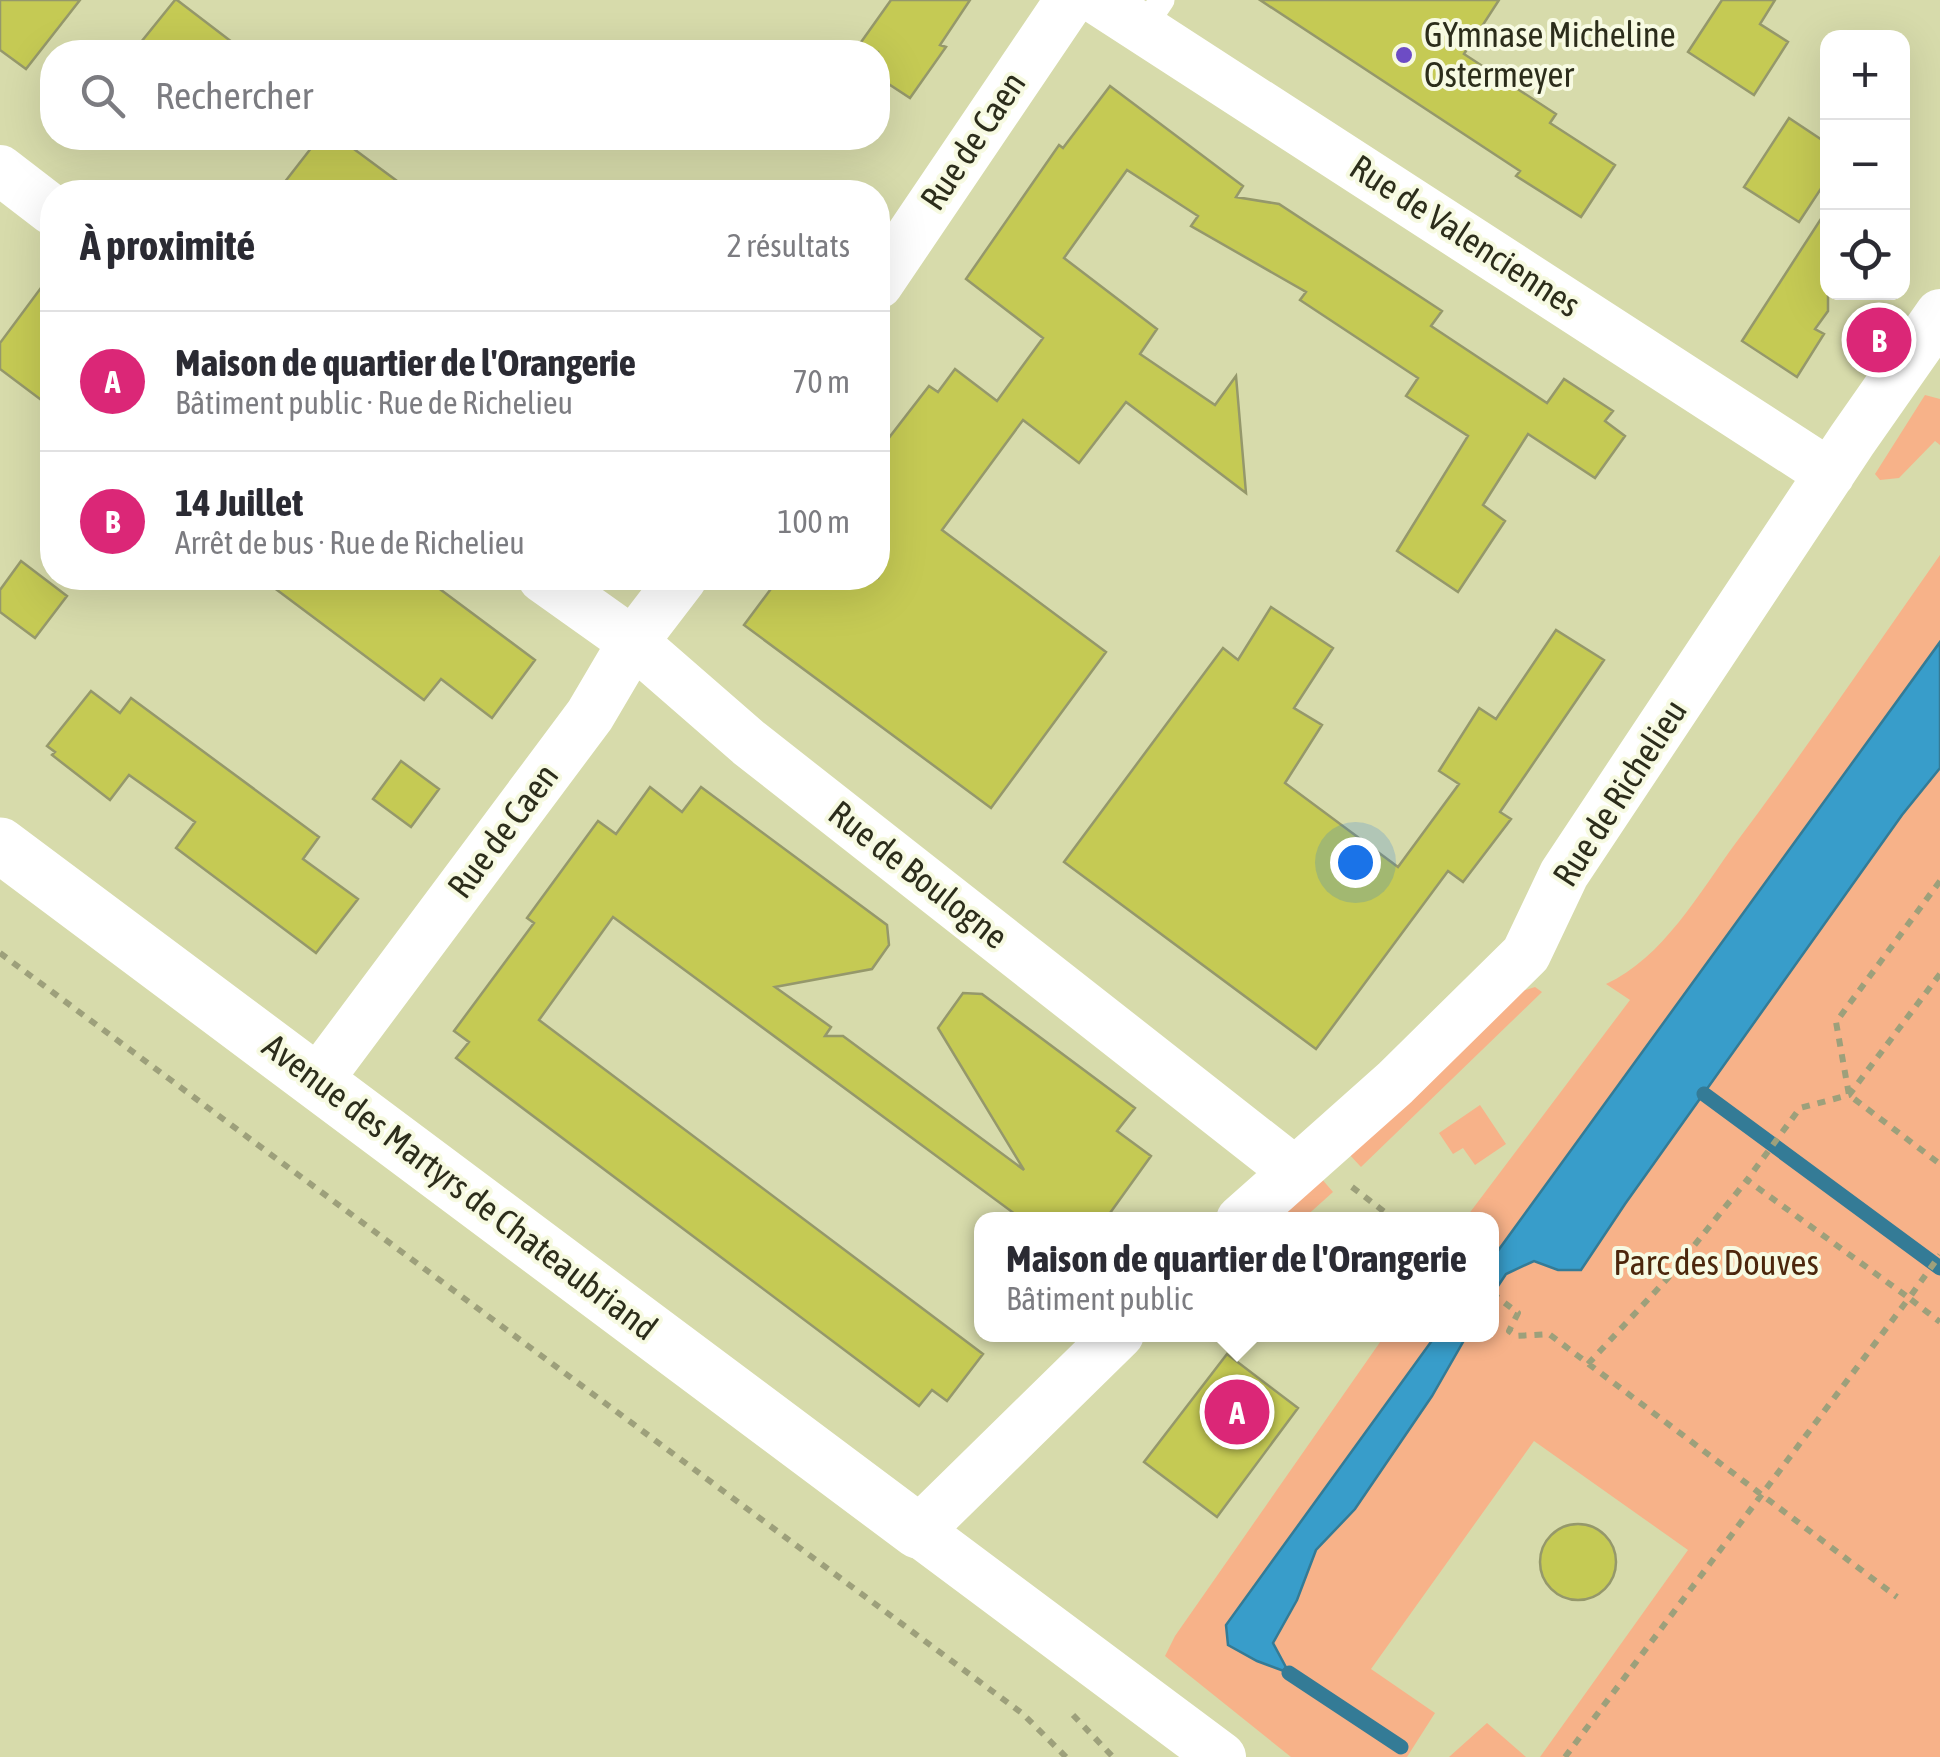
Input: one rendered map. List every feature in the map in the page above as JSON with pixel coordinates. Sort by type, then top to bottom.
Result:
[{"type":"street","name":"Rue de Caen","points":[[890,266],[1070,0]]},
{"type":"street","name":"Rue de Valenciennes","points":[[1098,0],[1152,14],[1830,474]]},
{"type":"street","points":[[0,170],[40,201]]},
{"type":"street","name":"Rue de Richelieu","points":[[1255,1212],[1316,1176],[1396,1083],[1526,954],[1564,874],[1940,314]]},
{"type":"street","name":"Rue de Boulogne","points":[[560,590],[633,642],[749,742],[1172,1074],[1316,1176]]},
{"type":"street","name":"Rue de Caen","points":[[318,1081],[590,714],[633,642],[673,590]]},
{"type":"street","name":"Avenue des Martyrs de Chateaubriand","points":[[0,845],[918,1530]]},
{"type":"street","points":[[1111,1342],[918,1530],[1222,1757]]},
{"type":"path","points":[[1940,880],[1836,1022],[1849,1095],[1940,1164]]},
{"type":"path","points":[[0,953],[1023,1714],[1066,1757]]},
{"type":"path","points":[[1587,1364],[1668,1279],[1800,1108],[1849,1095],[1940,974]]},
{"type":"path","points":[[1316,1176],[1380,1212]]},
{"type":"path","points":[[1748,1180],[1911,1294],[1940,1322]]},
{"type":"path","points":[[1565,1757],[1940,1255]]},
{"type":"path","points":[[1499,1298],[1518,1312],[1510,1331],[1516,1336],[1548,1334],[1897,1596]]},
{"type":"path","points":[[1242,1342],[1246,1345]]},
{"type":"green space","points":[[1925,395],[1940,399],[1940,445],[1935,441],[1899,478],[1880,480],[1875,474]]},
{"type":"green space","name":"Parc des Douves","points":[[1940,555],[1940,1757],[1540,1757],[1688,1550],[1534,1441],[1371,1669],[1435,1713],[1407,1757],[1291,1757],[1165,1656],[1175,1636],[1380,1342],[1499,1342],[1499,1212],[1470,1212],[1630,1000],[1606,984],[1645,958],[1678,923]]},
{"type":"green space","points":[[1535,987],[1542,992],[1361,1167],[1347,1152],[1516,993]]},
{"type":"green space","points":[[1480,1105],[1506,1144],[1475,1165],[1463,1148],[1453,1154],[1439,1133]]},
{"type":"green space","points":[[1321,1178],[1333,1192],[1311,1212],[1285,1212]]},
{"type":"green space","points":[[1487,1723],[1526,1757],[1449,1757]]},
{"type":"water","points":[[1940,642],[1940,768],[1902,815],[1581,1270],[1558,1270],[1534,1261],[1506,1274],[1499,1284],[1499,1249]]},
{"type":"water","points":[[1431,1342],[1463,1342],[1432,1396],[1355,1509],[1316,1550],[1297,1600],[1273,1643],[1289,1673],[1228,1645],[1226,1625]]},
{"type":"building","points":[[0,0],[80,0],[49,40],[40,40],[40,51],[26,69],[0,50]]},
{"type":"building","points":[[177,0],[229,40],[143,40]]},
{"type":"building","points":[[891,0],[970,0],[940,45],[946,47],[910,98],[890,85],[890,40],[863,40]]},
{"type":"building","points":[[1260,0],[1499,0],[1464,54],[1556,114],[1550,123],[1615,165],[1581,217],[1516,176],[1520,171]]},
{"type":"building","points":[[1722,0],[1775,0],[1760,24],[1788,42],[1754,95],[1688,52]]},
{"type":"building","points":[[1110,86],[1243,186],[1236,197],[1279,204],[1442,311],[1431,326],[1547,403],[1564,379],[1613,411],[1605,421],[1625,436],[1595,478],[1528,434],[1483,505],[1505,521],[1458,592],[1397,551],[1468,436],[1406,396],[1418,378],[1300,300],[1306,292],[1191,226],[1198,216],[1127,170],[1064,258],[1157,329],[1140,354],[1215,405],[1236,376],[1246,493],[1126,402],[1079,463],[1023,420],[942,530],[1106,652],[991,808],[744,625],[770,590],[890,590],[890,436],[929,386],[938,392],[955,369],[997,401],[1043,338],[966,279],[1059,145],[1063,148]]},
{"type":"building","points":[[1789,118],[1820,139],[1820,190],[1799,222],[1744,187]]},
{"type":"building","points":[[310,150],[355,150],[396,180],[286,180]]},
{"type":"building","points":[[1820,220],[1820,300],[1828,300],[1828,311],[1815,329],[1824,334],[1797,377],[1742,341]]},
{"type":"building","points":[[40,289],[40,399],[0,369],[0,343]]},
{"type":"building","points":[[21,561],[40,575],[40,590],[59,590],[67,596],[35,638],[0,612],[0,590]]},
{"type":"building","points":[[277,590],[441,590],[535,660],[492,718],[441,679],[424,700]]},
{"type":"building","points":[[1271,607],[1333,648],[1294,708],[1322,725],[1285,783],[1398,867],[1459,784],[1439,771],[1479,708],[1496,719],[1556,630],[1604,660],[1500,812],[1511,819],[1463,882],[1448,871],[1316,1049],[1064,862],[1223,648],[1238,660]]},
{"type":"building","points":[[91,691],[120,713],[131,698],[319,837],[303,859],[358,899],[316,953],[176,848],[195,822],[129,775],[110,800],[52,755],[55,752],[47,746]]},
{"type":"building","points":[[401,761],[439,789],[411,827],[373,799]]},
{"type":"building","points":[[650,787],[682,812],[701,787],[887,925],[889,945],[872,969],[775,987],[831,1027],[825,1036],[843,1036],[1024,1170],[938,1028],[963,993],[982,994],[1135,1108],[1117,1131],[1151,1156],[1111,1212],[1012,1212],[613,917],[539,1020],[983,1354],[947,1401],[932,1390],[919,1406],[456,1058],[469,1042],[454,1031],[534,923],[527,918],[598,821],[616,834]]},
{"type":"building","points":[[1227,1354],[1298,1408],[1217,1517],[1144,1462]]},
{"type":"building","points":[[1578,1524],[1593,1526],[1605,1535],[1614,1547],[1614,1577],[1605,1589],[1593,1598],[1578,1600],[1563,1598],[1551,1589],[1542,1577],[1540,1562],[1542,1547],[1551,1535],[1563,1526]]},
{"type":"waterway","points":[[1704,1094],[1940,1268]]},
{"type":"waterway","points":[[1289,1673],[1401,1747]]},
{"type":"place","name":"GYmnase Micheline Ostermeyer","points":[[1404,55]]},
{"type":"place","name":"14 Juillet","points":[[1879,340]]},
{"type":"place","name":"Maison de quartier de l'Orangerie","points":[[1237,1412]]}]
